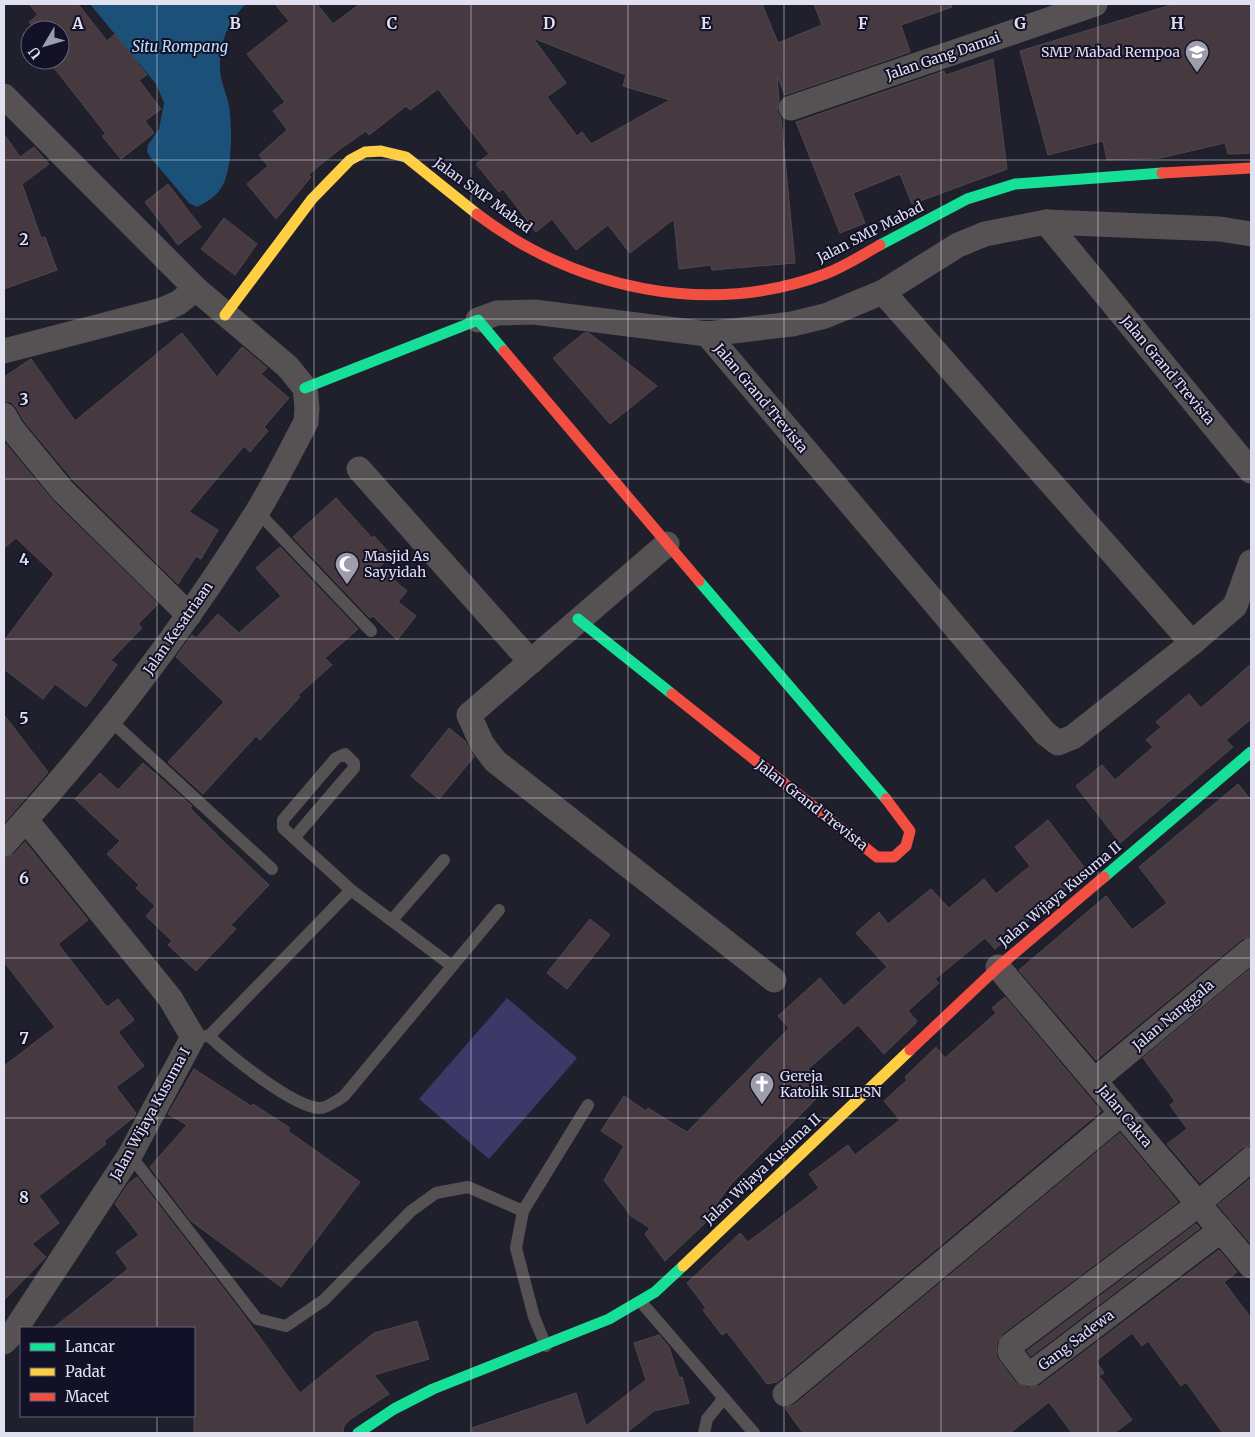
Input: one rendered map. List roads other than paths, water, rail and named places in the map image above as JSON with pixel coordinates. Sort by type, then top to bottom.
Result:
[{"type":"street","name":"Jalan Gang Damai","points":[[791,108],[1095,4]]},
{"type":"street","points":[[4,96],[196,289],[288,367],[305,388]]},
{"type":"street","name":"Jalan SMP Mabad","points":[[225,315],[321,187],[353,158],[365,152],[389,150],[406,157],[504,233],[543,256],[584,274],[632,289],[684,295],[726,296],[774,289],[831,271],[962,201],[1015,184],[1132,173],[1251,168]]},
{"type":"street","name":"Jalan Grand Trevista","points":[[1046,222],[1251,471]]},
{"type":"street","name":"Jalan Grand Trevista","points":[[305,388],[497,313],[534,312],[707,334],[792,324],[825,316],[883,292],[958,245],[985,234],[1046,222],[1191,230],[1220,229],[1251,234]]},
{"type":"street","points":[[4,351],[162,310],[178,303],[196,289]]},
{"type":"street","points":[[883,292],[1192,643]]},
{"type":"street","name":"Jalan Grand Trevista","points":[[478,320],[666,544],[901,816],[910,831],[906,846],[894,857],[877,857],[578,619]]},
{"type":"street","name":"Jalan Grand Trevista","points":[[707,334],[1045,734],[1058,743],[1073,737],[1192,643],[1234,606],[1251,562]]},
{"type":"street","name":"Jalan Kesatriaan","points":[[4,844],[111,721],[189,615],[257,511],[306,422],[305,388]]},
{"type":"street","points":[[4,415],[12,429],[63,491],[189,615]]},
{"type":"street","points":[[359,469],[531,662]]},
{"type":"street","points":[[666,544],[469,715],[482,744],[495,761],[774,980]]},
{"type":"street","name":"Jalan Wijaya Kusuma II","points":[[358,1433],[427,1392],[460,1377],[546,1346],[632,1308],[641,1302],[654,1292],[998,967],[1251,752]]},
{"type":"street","name":"Jalan Wijaya Kusuma I","points":[[4,1342],[13,1333],[130,1155],[201,1037],[26,820]]},
{"type":"street","name":"Jalan Nanggala","points":[[1095,1080],[1251,950]]},
{"type":"street","name":"Jalan Cakra","points":[[998,967],[1251,1266]]},
{"type":"street","points":[[785,1394],[1122,1113]]},
{"type":"street","name":"Gang Sadewa","points":[[1221,1230],[1031,1374],[1026,1373],[1010,1352],[1011,1344],[1199,1203],[1251,1160]]},
{"type":"lane","points":[[257,511],[371,631]]},
{"type":"lane","points":[[111,721],[272,869]]},
{"type":"lane","points":[[294,838],[354,768],[354,764],[345,754],[336,758],[283,820],[282,828],[351,890],[452,966]]},
{"type":"lane","points":[[392,920],[444,860]]},
{"type":"lane","points":[[351,890],[201,1037],[304,1106],[322,1108],[344,1096],[499,910]]},
{"type":"lane","points":[[546,1346],[534,1316],[516,1248],[523,1211],[588,1105]]},
{"type":"lane","points":[[130,1155],[257,1319],[286,1326],[324,1300],[411,1211],[436,1194],[468,1187],[523,1211]]},
{"type":"lane","points":[[641,1302],[754,1433]]},
{"type":"lane","points":[[704,1433],[707,1419],[724,1398]]},
{"type":"water","name":"Situ Rompang","points":[[90,4],[246,4],[230,25],[223,42],[220,60],[221,78],[230,115],[231,146],[229,167],[221,189],[197,207],[189,203],[147,151],[148,145],[159,129],[164,103],[156,84]]},
{"type":"place","name":"SMP Mabad Rempoa","points":[[1197,73]]},
{"type":"place","name":"Masjid As Sayyidah","points":[[347,585]]},
{"type":"place","name":"Gereja Katolik SILPSN","points":[[762,1105]]}]
